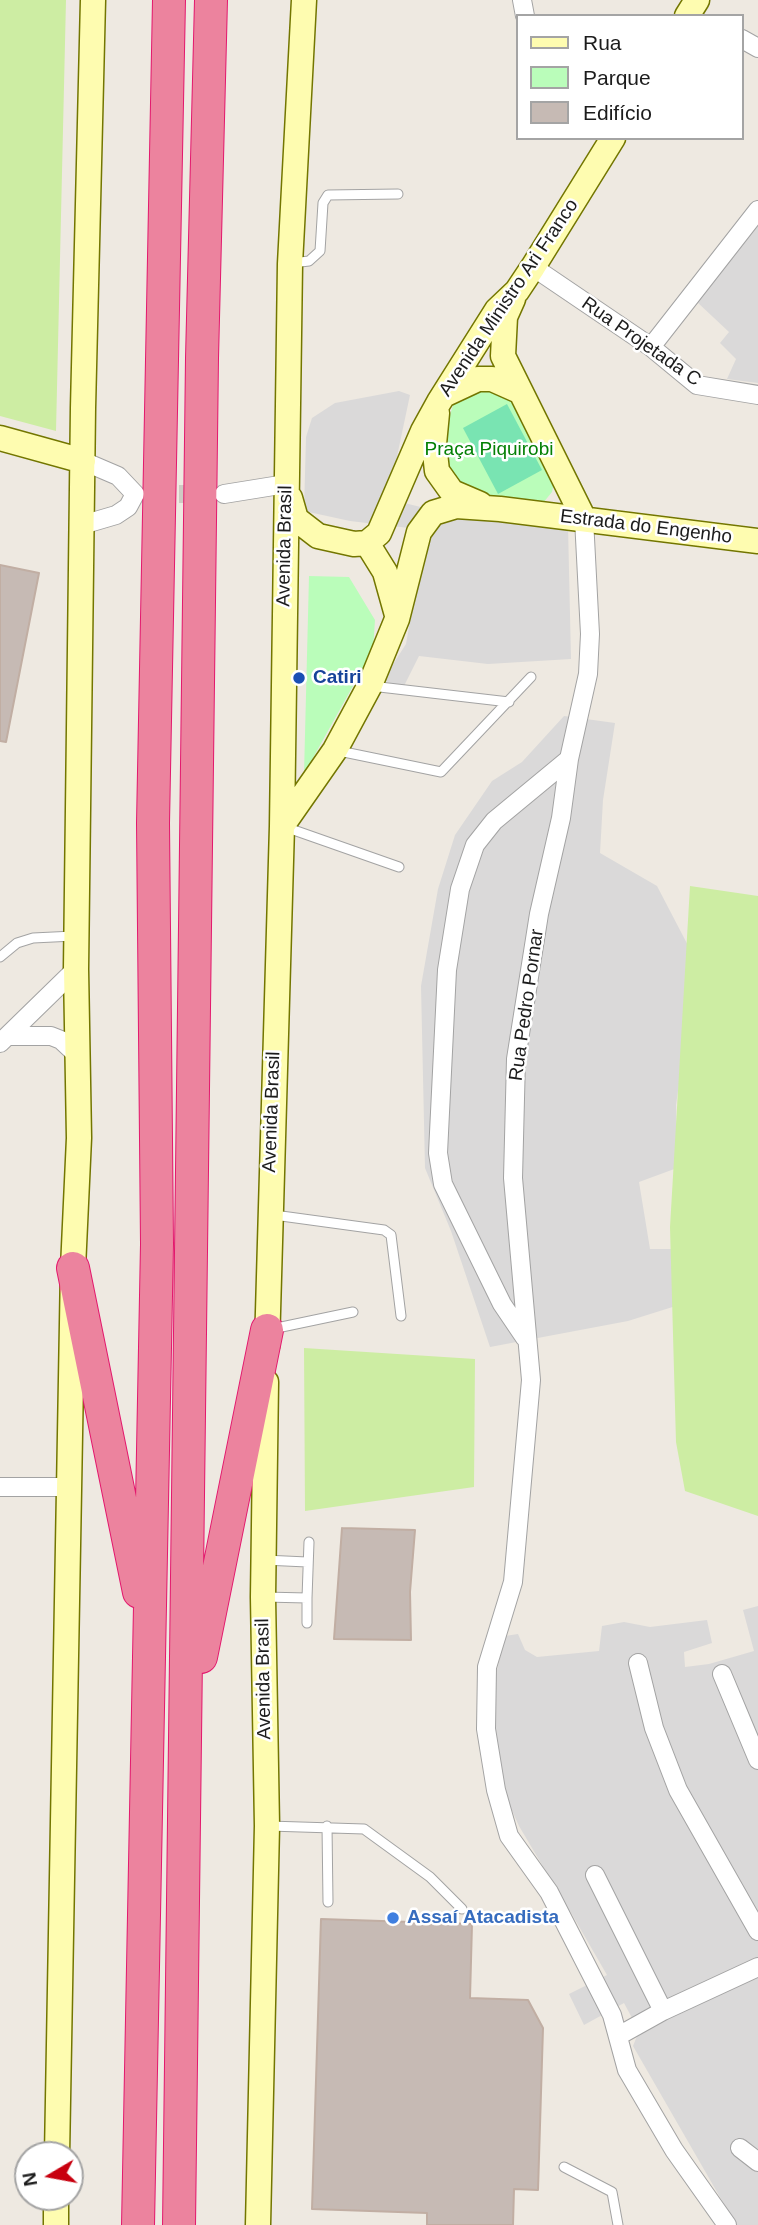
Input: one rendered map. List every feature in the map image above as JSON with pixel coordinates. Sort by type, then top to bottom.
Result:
[{"type":"highway","points":[[138,2225],[158,1244],[153,823],[169,0]]},
{"type":"highway","points":[[179,2225],[202,358],[211,0]]},
{"type":"highway","points":[[72,1268],[151,1652]]},
{"type":"highway","points":[[186,1734],[267,1330]]},
{"type":"main road","points":[[57,2141],[72,1268],[79,1138],[76,936],[93,0]]},
{"type":"main road","name":"Avenida Brasil","points":[[258,2225],[267,1826],[262,1597],[268,1214],[282,826],[290,264],[304,1]]},
{"type":"main road","name":"Avenida Ministro Ari Franco","points":[[367,543],[379,533],[423,430],[497,310],[517,291],[612,140]]},
{"type":"main road","points":[[517,291],[506,317],[502,341],[508,372],[584,519]]},
{"type":"main road","points":[[500,509],[464,499],[443,482],[434,455],[442,399],[457,386],[478,379],[505,383],[519,391]]},
{"type":"main road","points":[[0,438],[83,461]]},
{"type":"main road","points":[[282,826],[335,750],[370,685],[397,619],[419,532],[433,513],[456,506],[533,513],[554,504],[562,476]]},
{"type":"main road","points":[[286,484],[296,519],[305,529],[339,543],[367,543],[385,572],[397,619]]},
{"type":"main road","name":"Estrada do Engenho","points":[[533,513],[758,541]]},
{"type":"street","points":[[651,347],[758,210]]},
{"type":"street","name":"Rua Projetada C","points":[[533,267],[651,347],[697,385],[758,395]]},
{"type":"street","points":[[82,525],[116,515],[140,494],[118,476],[83,461]]},
{"type":"street","points":[[224,494],[286,484]]},
{"type":"street","name":"Rua Pedro Pornar","points":[[584,519],[590,634],[588,674],[569,760],[561,818],[539,914],[516,1059],[513,1178],[525,1338],[531,1380],[513,1582],[487,1667],[486,1729],[496,1790],[509,1836],[550,1892],[620,2035],[627,2070],[674,2150],[727,2225]]},
{"type":"street","points":[[525,1338],[502,1304],[443,1184],[438,1153],[447,970],[460,889],[475,845],[494,821],[569,760]]},
{"type":"street","points":[[5,1039],[76,969]]},
{"type":"street","points":[[5,1039],[51,1036],[61,1040],[76,1055]]},
{"type":"street","points":[[0,1487],[70,1487]]},
{"type":"street","points":[[638,1662],[654,1728],[678,1790],[758,1931]]},
{"type":"street","points":[[722,1674],[758,1760]]},
{"type":"street","points":[[595,1875],[663,2011]]},
{"type":"street","points":[[620,2035],[663,2011],[758,1967]]},
{"type":"street","points":[[740,2148],[758,2162]]},
{"type":"lane","points":[[290,264],[309,261],[320,251],[323,203],[328,195],[398,194]]},
{"type":"lane","points":[[335,750],[441,772],[531,677]]},
{"type":"lane","points":[[370,685],[509,702]]},
{"type":"lane","points":[[282,826],[399,867]]},
{"type":"lane","points":[[0,957],[18,943],[33,938],[76,936]]},
{"type":"lane","points":[[268,1214],[384,1230],[391,1235],[401,1316]]},
{"type":"lane","points":[[267,1330],[354,1312]]},
{"type":"lane","points":[[307,1623],[309,1542]]},
{"type":"lane","points":[[263,1559],[307,1562]]},
{"type":"lane","points":[[262,1597],[307,1598]]},
{"type":"lane","points":[[267,1826],[364,1829],[430,1877],[462,1909]]},
{"type":"lane","points":[[327,1826],[328,1902]]},
{"type":"lane","points":[[564,2167],[612,2192],[618,2225]]},
{"type":"shaded area","points":[[758,226],[758,383],[727,379],[736,359],[720,343],[729,332],[697,302]]},
{"type":"shaded area","points":[[399,391],[410,395],[388,499],[441,512],[568,526],[571,659],[488,664],[419,656],[403,688],[383,680],[406,644],[426,530],[350,521],[304,511],[306,437],[312,418],[335,403]]},
{"type":"shaded area","points":[[564,716],[615,723],[603,800],[600,853],[657,886],[706,980],[680,1077],[676,1105],[677,1168],[639,1182],[650,1249],[699,1249],[698,1299],[628,1321],[490,1347],[451,1231],[425,1168],[421,986],[438,889],[455,835],[492,781],[522,762]]},
{"type":"shaded area","points":[[758,1606],[758,2225],[736,2225],[633,2046],[639,2031],[624,2003],[584,2025],[569,1994],[607,1975],[570,1911],[564,1913],[561,1897],[509,1804],[499,1760],[491,1695],[505,1636],[518,1634],[525,1650],[537,1657],[599,1651],[602,1626],[624,1622],[650,1627],[707,1620],[712,1643],[684,1652],[685,1667],[709,1664],[754,1651],[743,1610]]},
{"type":"green space","points":[[0,0],[66,0],[56,431],[0,416]]},
{"type":"green space","name":"Praça Piquirobi","points":[[474,387],[510,395],[554,482],[552,492],[543,503],[470,496],[454,487],[441,444],[454,402]]},
{"type":"green space","points":[[507,404],[542,470],[498,494],[463,428]]},
{"type":"green space","points":[[309,576],[349,577],[375,620],[373,650],[304,774]]},
{"type":"green space","points":[[690,886],[758,896],[758,1516],[685,1491],[676,1442],[670,1227]]},
{"type":"green space","points":[[304,1348],[475,1359],[474,1487],[305,1511]]},
{"type":"building","points":[[0,565],[39,573],[6,742],[0,741]]},
{"type":"building","points":[[342,1528],[415,1530],[410,1592],[411,1640],[334,1639]]},
{"type":"building","points":[[321,1919],[472,1924],[470,1998],[528,2000],[543,2028],[538,2190],[514,2189],[513,2225],[427,2225],[427,2213],[312,2209]]},
{"type":"tunnel","points":[[152,494],[208,494]]},
{"type":"place","name":"Catiri","points":[[299,678]]},
{"type":"place","name":"Assaí Atacadista","points":[[393,1918]]}]
